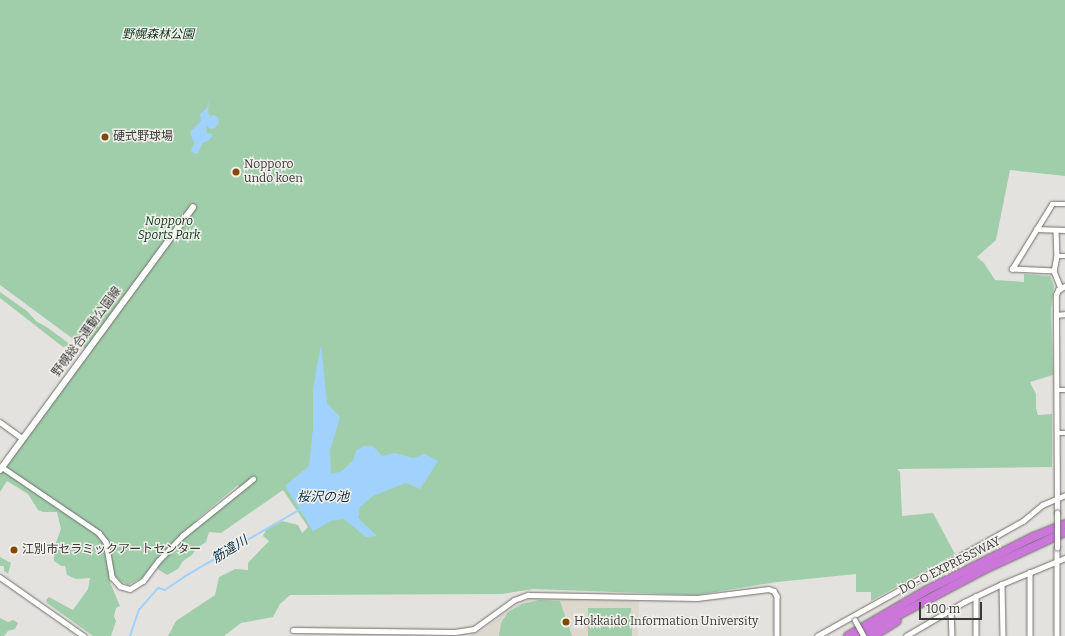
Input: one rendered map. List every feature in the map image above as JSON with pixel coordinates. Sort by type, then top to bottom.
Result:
[{"type":"highway","name":"DO-O EXPRESSWAY","points":[[848,636],[925,591],[1033,537],[1065,524]]},
{"type":"highway","name":"DO-O EXPRESSWAY","points":[[859,636],[985,569],[1065,532]]},
{"type":"highway","points":[[873,636],[985,569]]},
{"type":"main road","name":"野幌総合運動公園線","points":[[1,468],[193,207]]},
{"type":"street","points":[[1054,271],[1012,269],[1052,204],[1065,204]]},
{"type":"street","points":[[1036,229],[1065,230]]},
{"type":"street","points":[[1056,230],[1057,256],[1054,271],[1063,287],[1056,295],[1057,636]]},
{"type":"street","points":[[1057,256],[1065,256]]},
{"type":"street","points":[[1056,315],[1065,314]]},
{"type":"street","points":[[1057,390],[1065,390]]},
{"type":"street","points":[[0,422],[22,438]]},
{"type":"street","points":[[1057,432],[1065,433]]},
{"type":"street","points":[[1,468],[99,533],[106,542],[112,577],[120,586],[130,589],[143,581],[182,536],[253,479]]},
{"type":"street","points":[[817,636],[854,618],[1023,521],[1042,505],[1065,495]]},
{"type":"street","points":[[906,636],[976,596],[1065,558]]},
{"type":"street","points":[[1030,572],[1030,636]]},
{"type":"street","points":[[0,577],[84,636]]},
{"type":"street","points":[[1002,584],[1003,636]]},
{"type":"street","points":[[293,630],[427,634],[455,632],[474,629],[514,600],[528,595],[698,598],[768,589],[774,590],[777,596],[777,636]]},
{"type":"street","points":[[976,596],[976,636]]},
{"type":"street","points":[[951,609],[952,636]]},
{"type":"street","points":[[854,618],[864,636]]},
{"type":"shaded area","name":"Hokkaido Information University","points":[[534,598],[639,601],[638,636],[469,636],[485,629],[518,604]]},
{"type":"green space","points":[[0,0],[1065,0],[1065,176],[1010,170],[996,240],[977,257],[984,263],[995,280],[1024,282],[1024,274],[1050,276],[1054,286],[1051,309],[1053,375],[1030,382],[1036,394],[1036,408],[1038,415],[1052,414],[1052,467],[897,469],[900,472],[902,516],[933,513],[955,554],[871,601],[871,592],[856,592],[856,574],[777,582],[697,595],[533,589],[502,594],[290,595],[280,604],[273,617],[241,623],[224,636],[168,636],[176,621],[215,595],[219,577],[235,569],[248,570],[248,563],[269,541],[263,536],[266,530],[282,521],[298,525],[302,533],[308,527],[283,490],[221,533],[209,532],[206,542],[183,561],[178,569],[167,575],[159,570],[154,562],[142,578],[128,585],[120,581],[112,572],[110,547],[103,534],[86,522],[98,534],[108,551],[110,582],[120,606],[116,608],[114,616],[116,621],[111,636],[93,636],[47,603],[46,600],[49,597],[73,610],[88,589],[90,578],[76,579],[67,575],[65,566],[61,566],[54,561],[54,548],[61,529],[57,512],[43,512],[38,510],[28,494],[7,481],[0,492],[0,472],[91,352],[0,285]],"holes":[[[238,485],[240,489],[231,500],[203,520],[195,521]]]},
{"type":"green space","points":[[0,292],[27,311],[36,321],[71,345],[63,347],[0,298]]},
{"type":"green space","points":[[0,557],[11,563],[8,574],[4,571],[4,566],[0,566]]},
{"type":"green space","points":[[539,600],[560,601],[572,636],[499,636],[501,623],[508,612],[522,604]]},
{"type":"green space","points":[[588,608],[631,608],[632,636],[588,636]]},
{"type":"green space","points":[[0,618],[8,622],[13,620],[18,623],[15,629],[8,631],[4,636],[0,636]]},
{"type":"water","points":[[209,100],[208,113],[210,116],[214,115],[218,117],[219,123],[215,128],[211,129],[206,126],[207,134],[210,133],[213,135],[208,141],[202,143],[198,154],[191,151],[194,143],[190,132],[201,121],[200,114],[207,108]]},
{"type":"water","name":"桜沢の池","points":[[321,344],[327,403],[340,417],[330,451],[331,473],[341,472],[353,460],[356,451],[363,446],[373,446],[382,456],[395,453],[413,458],[425,454],[438,461],[420,489],[406,483],[373,496],[360,507],[358,518],[377,536],[366,537],[344,519],[331,521],[313,531],[285,486],[309,466],[313,428],[313,388]]},
{"type":"waterway","name":"筋違川","points":[[130,636],[139,610],[158,588],[165,590],[184,577],[301,509]]},
{"type":"place","name":"硬式野球場","points":[[105,137]]},
{"type":"place","name":"Nopporo undo koen","points":[[236,172]]},
{"type":"place","name":"江別市セラミックアートセンター","points":[[14,550]]},
{"type":"place","name":"Hokkaido Information University","points":[[566,622]]},
{"type":"park label","name":"野幌森林公園","points":[[158,35]]},
{"type":"park label","name":"Nopporo Sports Park","points":[[169,229]]}]
